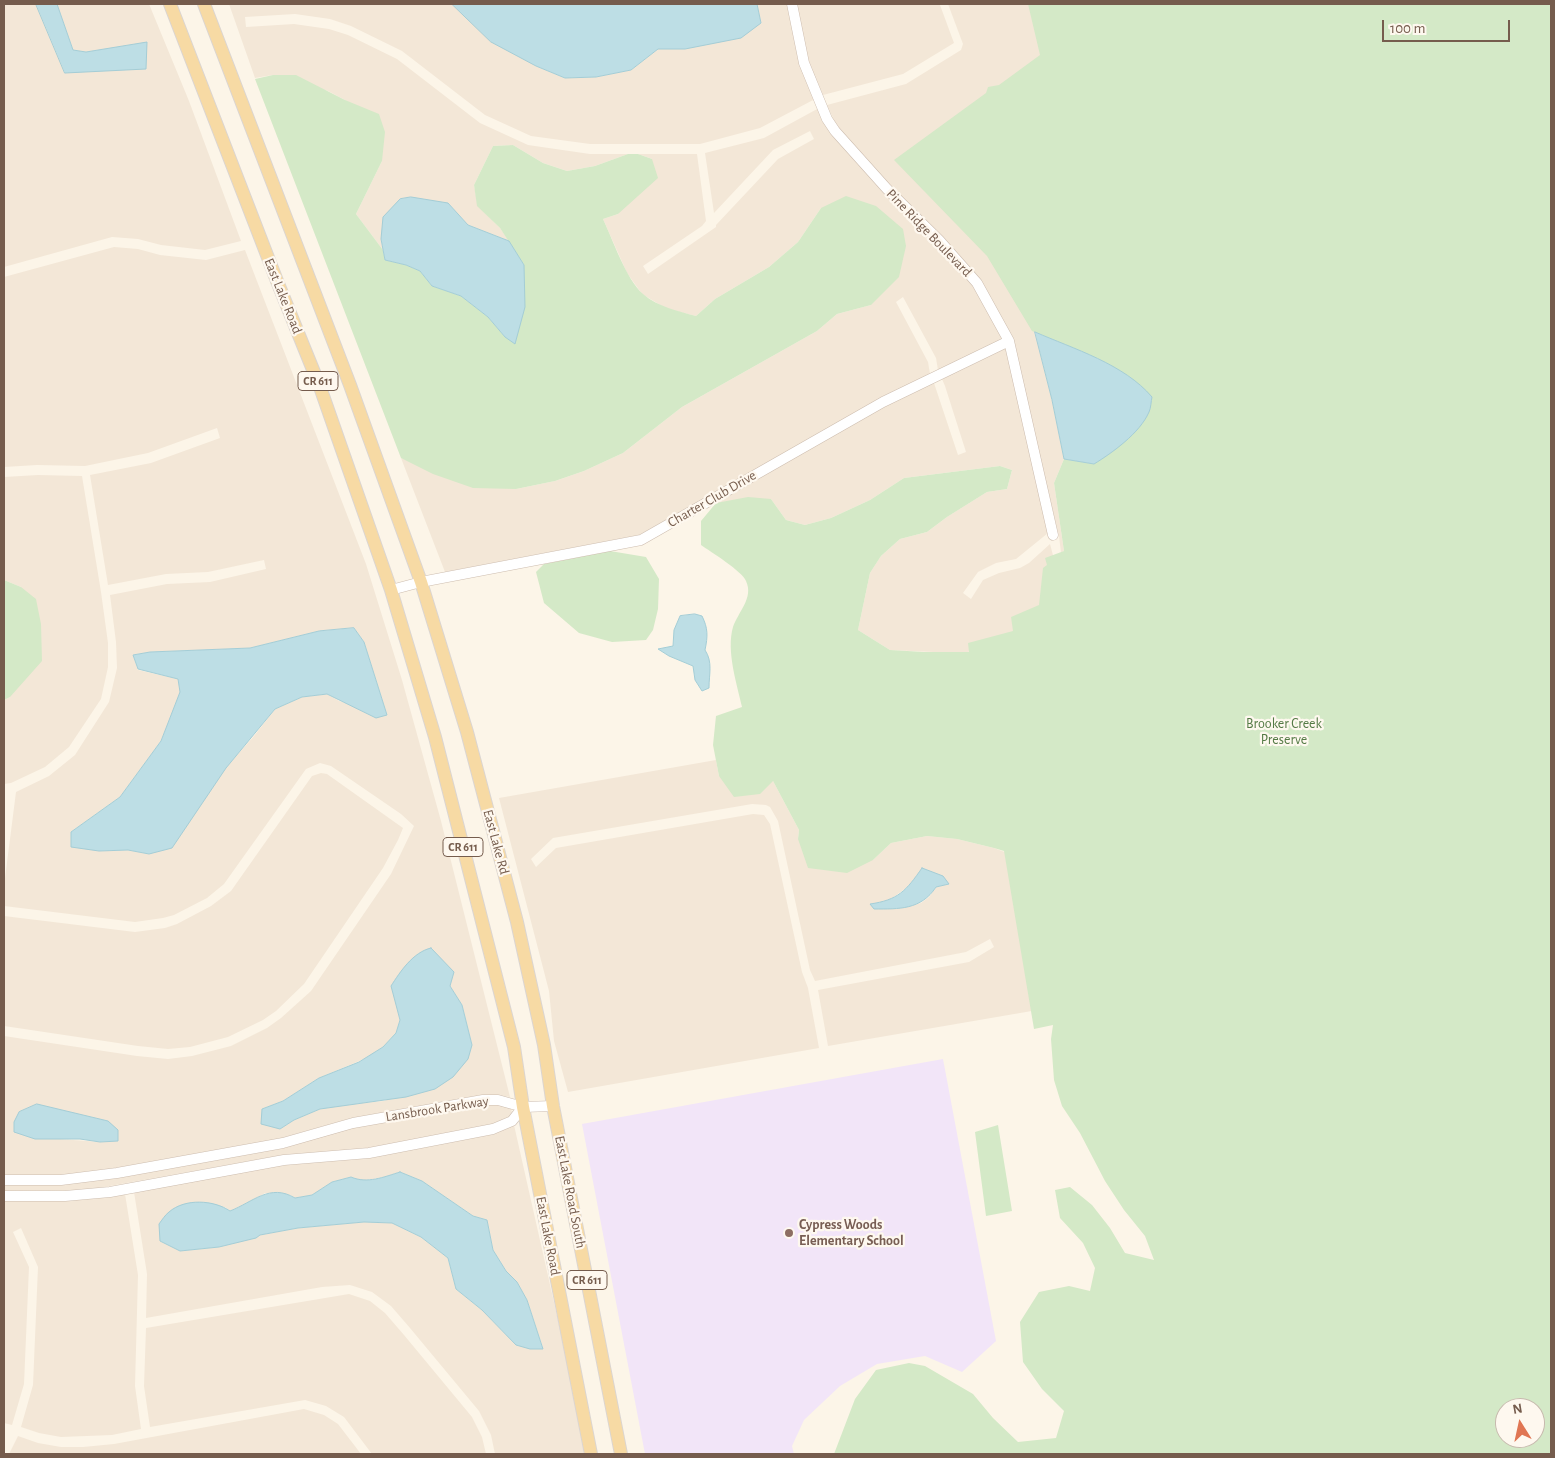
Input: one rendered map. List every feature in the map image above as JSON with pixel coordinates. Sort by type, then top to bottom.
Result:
[{"type":"main road","name":"East Lake Road","points":[[170,4],[320,387],[391,590]]},
{"type":"main road","name":"CR 611","points":[[204,4],[350,385],[421,582]]},
{"type":"main road","name":"East Lake Rd","points":[[421,582],[467,732],[517,922],[544,1045],[553,1106]]},
{"type":"main road","name":"CR 611","points":[[391,590],[453,804],[514,1047],[523,1107]]},
{"type":"main road","name":"East Lake Road South","points":[[553,1106],[621,1454]]},
{"type":"main road","name":"East Lake Road","points":[[523,1107],[591,1454]]},
{"type":"street","name":"Pine Ridge Boulevard","points":[[792,4],[804,63],[827,118],[835,131],[887,189],[940,240],[977,283],[1009,341],[1053,535]]},
{"type":"street","name":"Charter Club Drive","points":[[391,590],[421,582],[641,540],[883,402],[1009,341]]},
{"type":"street","name":"Lansbrook Parkway","points":[[4,1180],[61,1180],[116,1173],[283,1143],[353,1122],[483,1100],[503,1101],[523,1107],[512,1121],[493,1129],[369,1153],[284,1160],[88,1195],[4,1196]]},
{"type":"street","points":[[523,1107],[553,1106]]},
{"type":"shaded area","points":[[4,4],[36,4],[65,73],[147,43],[86,52],[73,50],[57,4],[149,4],[189,101],[241,241],[205,250],[161,245],[138,239],[112,237],[4,267]]},
{"type":"shaded area","points":[[229,4],[452,4],[464,15],[536,66],[565,78],[596,77],[631,70],[658,49],[685,49],[761,23],[757,4],[788,4],[800,64],[815,99],[760,128],[700,144],[590,144],[531,136],[485,115],[402,51],[351,26],[330,19],[295,14],[245,17],[246,27],[294,24],[329,29],[348,35],[397,59],[480,123],[528,145],[590,154],[628,154],[595,166],[567,171],[543,163],[513,145],[493,146],[474,185],[478,206],[500,228],[509,241],[468,225],[448,203],[381,239],[383,250],[356,214],[382,161],[345,100],[328,91],[273,75],[255,78]]},
{"type":"shaded area","points":[[797,4],[943,4],[940,5],[954,43],[903,74],[823,95],[808,61]]},
{"type":"shaded area","points":[[948,4],[1057,4],[1033,298],[1037,333],[1035,332],[1064,459],[1054,483],[1064,551],[1061,553],[1059,536],[1016,358],[991,297],[838,129],[827,105],[906,84],[961,50],[963,44]]},
{"type":"shaded area","points":[[819,108],[974,286],[1003,339],[938,370],[936,358],[903,297],[896,302],[928,362],[930,374],[639,535],[445,572],[401,458],[516,489],[555,481],[584,471],[623,453],[682,407],[817,331],[837,314],[871,305],[821,208],[798,242],[769,267],[715,299],[696,316],[667,309],[642,294],[627,273],[603,219],[618,214],[652,159],[638,154],[697,154],[706,221],[702,226],[643,266],[648,274],[716,227],[778,159],[814,139],[810,131],[773,150],[714,213],[705,153],[764,138]]},
{"type":"shaded area","points":[[114,247],[206,260],[245,250],[366,564],[402,680],[441,821],[510,1097],[482,1095],[352,1118],[282,1138],[116,1168],[61,1175],[4,1175],[4,1036],[168,1059],[192,1056],[231,1046],[267,1028],[311,991],[391,874],[414,826],[401,814],[331,766],[320,763],[306,769],[224,884],[207,898],[174,915],[135,922],[4,906],[4,886],[16,792],[49,776],[75,755],[109,702],[117,668],[110,595],[167,584],[210,582],[266,569],[264,560],[208,572],[166,574],[108,585],[90,475],[151,463],[220,438],[217,428],[148,453],[85,466],[37,465],[4,467],[4,277]],"holes":[[[354,628],[364,642],[387,715],[339,701],[327,694],[302,697],[275,709],[254,736],[149,854],[128,850],[99,851],[71,832],[120,797],[161,741],[181,692],[178,679],[138,670],[133,655],[150,652],[250,648],[319,631]],[[450,986],[462,1005],[472,1045],[384,1101],[320,1109],[294,1120],[280,1129],[262,1109],[283,1101],[319,1078],[371,1056],[383,1047],[396,1033],[400,1020],[397,1007]],[[75,1114],[108,1121],[118,1140],[100,1142],[60,1139]]]},
{"type":"shaded area","points":[[1006,348],[1048,533],[1016,559],[996,563],[978,572],[963,593],[971,599],[983,580],[999,573],[1020,568],[1029,563],[1050,544],[1054,559],[1036,630],[990,650],[955,653],[890,650],[858,630],[870,573],[881,556],[900,539],[927,532],[987,492],[1007,489],[1012,470],[1000,466],[904,478],[870,500],[831,518],[805,525],[786,520],[771,499],[716,503],[885,406],[934,383],[958,455],[966,452],[942,379]]},
{"type":"shaded area","points":[[38,475],[82,476],[108,643],[108,667],[101,699],[69,747],[45,767],[11,783],[4,784],[4,700],[10,697],[21,587],[4,580],[4,477]]},
{"type":"shaded area","points":[[716,760],[719,776],[773,781],[799,830],[798,839],[873,860],[891,843],[927,836],[957,839],[994,848],[1031,862],[1055,1007],[828,1046],[818,990],[969,962],[994,947],[990,939],[966,952],[815,981],[810,970],[778,821],[770,807],[752,804],[553,838],[531,859],[536,867],[556,848],[753,814],[764,815],[770,824],[802,972],[808,988],[819,1048],[568,1092],[554,1041],[549,991],[499,798]],"holes":[[[922,869],[949,884],[936,887],[929,897],[921,903],[895,909],[870,904],[888,901],[909,886]]]},
{"type":"shaded area","points":[[321,773],[327,774],[403,828],[383,868],[304,984],[276,1011],[263,1020],[228,1037],[190,1047],[168,1049],[4,1026],[4,916],[135,932],[165,928],[177,924],[211,906],[231,891],[312,776]]},
{"type":"shaded area","name":"Cypress Woods Elementary School","points":[[943,1059],[996,1341],[962,1372],[925,1356],[877,1364],[840,1386],[804,1420],[792,1446],[794,1454],[645,1454],[582,1124]]},
{"type":"shaded area","points":[[484,1105],[498,1105],[511,1108],[512,1113],[509,1117],[492,1124],[368,1148],[283,1155],[87,1190],[4,1191],[4,1185],[62,1184],[117,1178],[284,1148],[354,1127]]},
{"type":"shaded area","points":[[514,1125],[574,1391],[586,1454],[495,1454],[491,1435],[479,1411],[410,1328],[391,1306],[372,1292],[350,1285],[322,1287],[146,1318],[147,1274],[134,1192],[285,1165],[370,1158],[494,1134]],"holes":[[[400,1172],[422,1181],[473,1216],[487,1220],[493,1250],[506,1271],[517,1282],[527,1300],[543,1348],[516,1345],[482,1310],[456,1289],[448,1258],[421,1237],[392,1223],[364,1222],[298,1228],[260,1235],[219,1247],[180,1251],[160,1241],[225,1207],[230,1211],[265,1193],[290,1195],[295,1198],[312,1195],[332,1182],[351,1177],[361,1181]]]},
{"type":"shaded area","points":[[125,1194],[138,1275],[135,1386],[141,1429],[112,1435],[61,1437],[21,1427],[33,1385],[38,1267],[21,1228],[13,1232],[29,1267],[24,1384],[12,1425],[4,1423],[4,1201],[66,1201]]},
{"type":"shaded area","points":[[349,1294],[370,1301],[385,1313],[404,1335],[472,1417],[482,1437],[486,1454],[372,1454],[344,1417],[326,1406],[305,1400],[150,1427],[144,1386],[146,1328]]},
{"type":"shaded area","points":[[304,1409],[324,1415],[338,1424],[361,1454],[9,1454],[18,1436],[38,1443],[61,1447],[83,1447],[114,1444]]},
{"type":"green space","name":"Brooker Creek Preserve","points":[[1028,4],[1551,4],[1551,1454],[834,1454],[855,1399],[876,1370],[909,1363],[925,1366],[973,1394],[993,1418],[1018,1442],[1056,1438],[1064,1411],[1042,1389],[1023,1362],[1020,1322],[1039,1292],[1069,1286],[1090,1291],[1095,1268],[1083,1243],[1060,1218],[1055,1190],[1070,1187],[1092,1205],[1110,1228],[1125,1253],[1154,1260],[1145,1236],[1124,1210],[1105,1181],[1080,1133],[1062,1106],[1054,1080],[1051,1039],[1053,1025],[1034,1029],[1004,851],[957,839],[927,836],[891,843],[873,860],[847,873],[808,868],[798,839],[799,830],[773,781],[760,794],[734,797],[719,776],[713,745],[716,716],[742,707],[731,657],[731,636],[735,621],[747,599],[748,593],[748,587],[743,577],[733,567],[701,545],[701,521],[716,503],[748,497],[771,499],[786,520],[805,525],[831,518],[870,500],[904,478],[1000,466],[1012,470],[1007,489],[987,492],[927,532],[900,539],[881,556],[870,573],[858,630],[890,650],[969,652],[968,643],[1013,631],[1011,617],[1039,605],[1043,568],[1047,565],[1045,558],[1064,551],[1054,483],[1064,459],[1094,464],[1131,378],[1098,359],[1032,331],[987,256],[894,160],[986,93],[988,87],[999,85],[1040,55]]},
{"type":"green space","points":[[273,75],[296,75],[345,100],[379,114],[385,132],[382,161],[356,214],[383,250],[385,260],[406,265],[420,271],[432,286],[461,296],[488,317],[505,337],[524,265],[500,228],[477,206],[474,185],[493,146],[513,145],[543,163],[567,171],[595,166],[628,154],[638,154],[652,159],[658,178],[618,214],[603,219],[620,259],[637,287],[643,294],[655,302],[675,310],[696,316],[715,299],[769,267],[798,242],[821,208],[846,196],[876,206],[903,229],[906,246],[899,277],[871,305],[837,314],[817,331],[682,407],[623,453],[584,471],[555,481],[516,489],[473,488],[433,474],[401,458],[255,79]]},
{"type":"green space","points":[[610,551],[646,557],[659,579],[658,609],[653,630],[646,640],[612,642],[579,633],[544,603],[536,572],[544,564]]},
{"type":"green space","points":[[4,580],[21,587],[36,599],[41,624],[42,661],[10,697],[4,700]]},
{"type":"green space","points":[[998,1125],[1012,1211],[986,1216],[975,1132]]},
{"type":"water","points":[[36,4],[57,4],[73,50],[86,52],[147,42],[146,69],[65,73]]},
{"type":"water","points":[[452,4],[757,4],[761,23],[741,38],[685,49],[658,49],[631,70],[596,77],[565,78],[536,66],[491,42]]},
{"type":"water","points":[[411,197],[448,203],[468,225],[509,241],[524,265],[525,307],[515,344],[505,337],[488,317],[461,296],[432,286],[420,271],[406,265],[385,260],[381,239],[383,217],[400,199]]},
{"type":"water","points":[[1035,332],[1113,366],[1141,385],[1152,397],[1149,412],[1139,427],[1117,448],[1094,464],[1064,459]]},
{"type":"water","points":[[695,614],[702,616],[705,624],[707,636],[705,650],[710,664],[709,688],[702,691],[695,680],[693,666],[658,649],[673,646],[674,630],[680,616]]},
{"type":"water","points":[[354,628],[364,642],[387,715],[376,718],[327,694],[302,697],[275,709],[226,768],[172,848],[149,854],[128,850],[99,851],[71,847],[71,832],[120,797],[161,741],[180,692],[178,679],[138,669],[133,655],[150,652],[250,648],[319,631]]},
{"type":"water","points":[[922,868],[943,876],[949,884],[936,887],[924,900],[909,907],[874,909],[870,904],[895,897],[911,883]]},
{"type":"water","points":[[431,948],[454,972],[450,986],[462,1005],[472,1045],[468,1059],[453,1077],[435,1089],[406,1097],[320,1109],[294,1120],[280,1129],[261,1124],[262,1109],[283,1101],[319,1078],[359,1062],[383,1047],[396,1033],[400,1020],[391,986],[413,958],[424,950]]},
{"type":"water","points":[[37,1104],[108,1121],[118,1130],[118,1141],[35,1139],[14,1132],[14,1122],[19,1112]]},
{"type":"water","points":[[400,1172],[422,1181],[473,1216],[487,1220],[493,1250],[506,1271],[517,1282],[527,1300],[543,1349],[530,1349],[516,1345],[482,1310],[456,1289],[448,1258],[421,1237],[392,1223],[364,1222],[298,1228],[260,1235],[256,1238],[219,1247],[180,1251],[160,1241],[159,1224],[169,1212],[183,1204],[208,1203],[230,1211],[270,1193],[278,1192],[295,1198],[312,1195],[332,1182],[351,1177],[369,1180]]},
{"type":"place","name":"Cypress Woods Elementary School","points":[[789,1233]]}]
